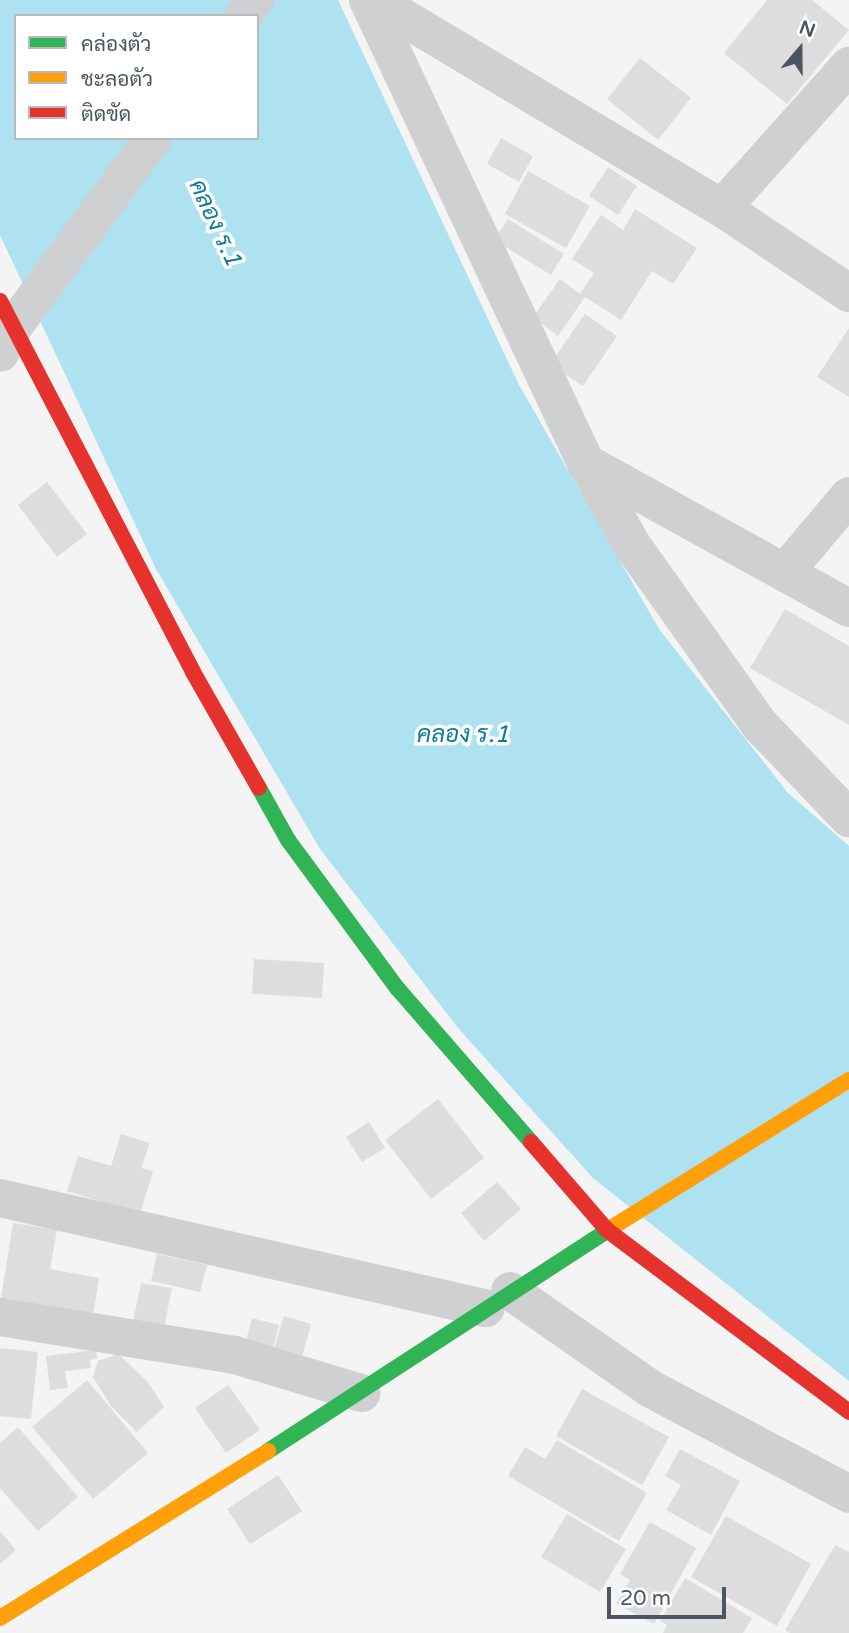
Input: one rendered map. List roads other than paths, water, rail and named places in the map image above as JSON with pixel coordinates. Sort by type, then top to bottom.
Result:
[{"type":"street","points":[[368,0],[586,463],[632,545],[761,724],[849,818]]},
{"type":"street","points":[[374,0],[722,208],[849,293]]},
{"type":"street","points":[[722,208],[849,66]]},
{"type":"street","points":[[151,140],[10,323],[193,672],[288,840],[398,989],[607,1230],[849,1412]]},
{"type":"street","points":[[586,463],[849,608]]},
{"type":"street","points":[[785,572],[849,496]]},
{"type":"street","points":[[0,1618],[361,1393],[607,1230],[849,1080]]},
{"type":"street","points":[[0,1198],[498,1300],[651,1389],[849,1494]]},
{"type":"street","points":[[0,1317],[235,1355],[361,1393]]},
{"type":"water","name":"คลอง ร.1","points":[[0,0],[338,0],[519,385],[659,629],[788,793],[849,846],[849,1381],[593,1178],[458,1028],[320,849],[156,569],[0,235]]}]
